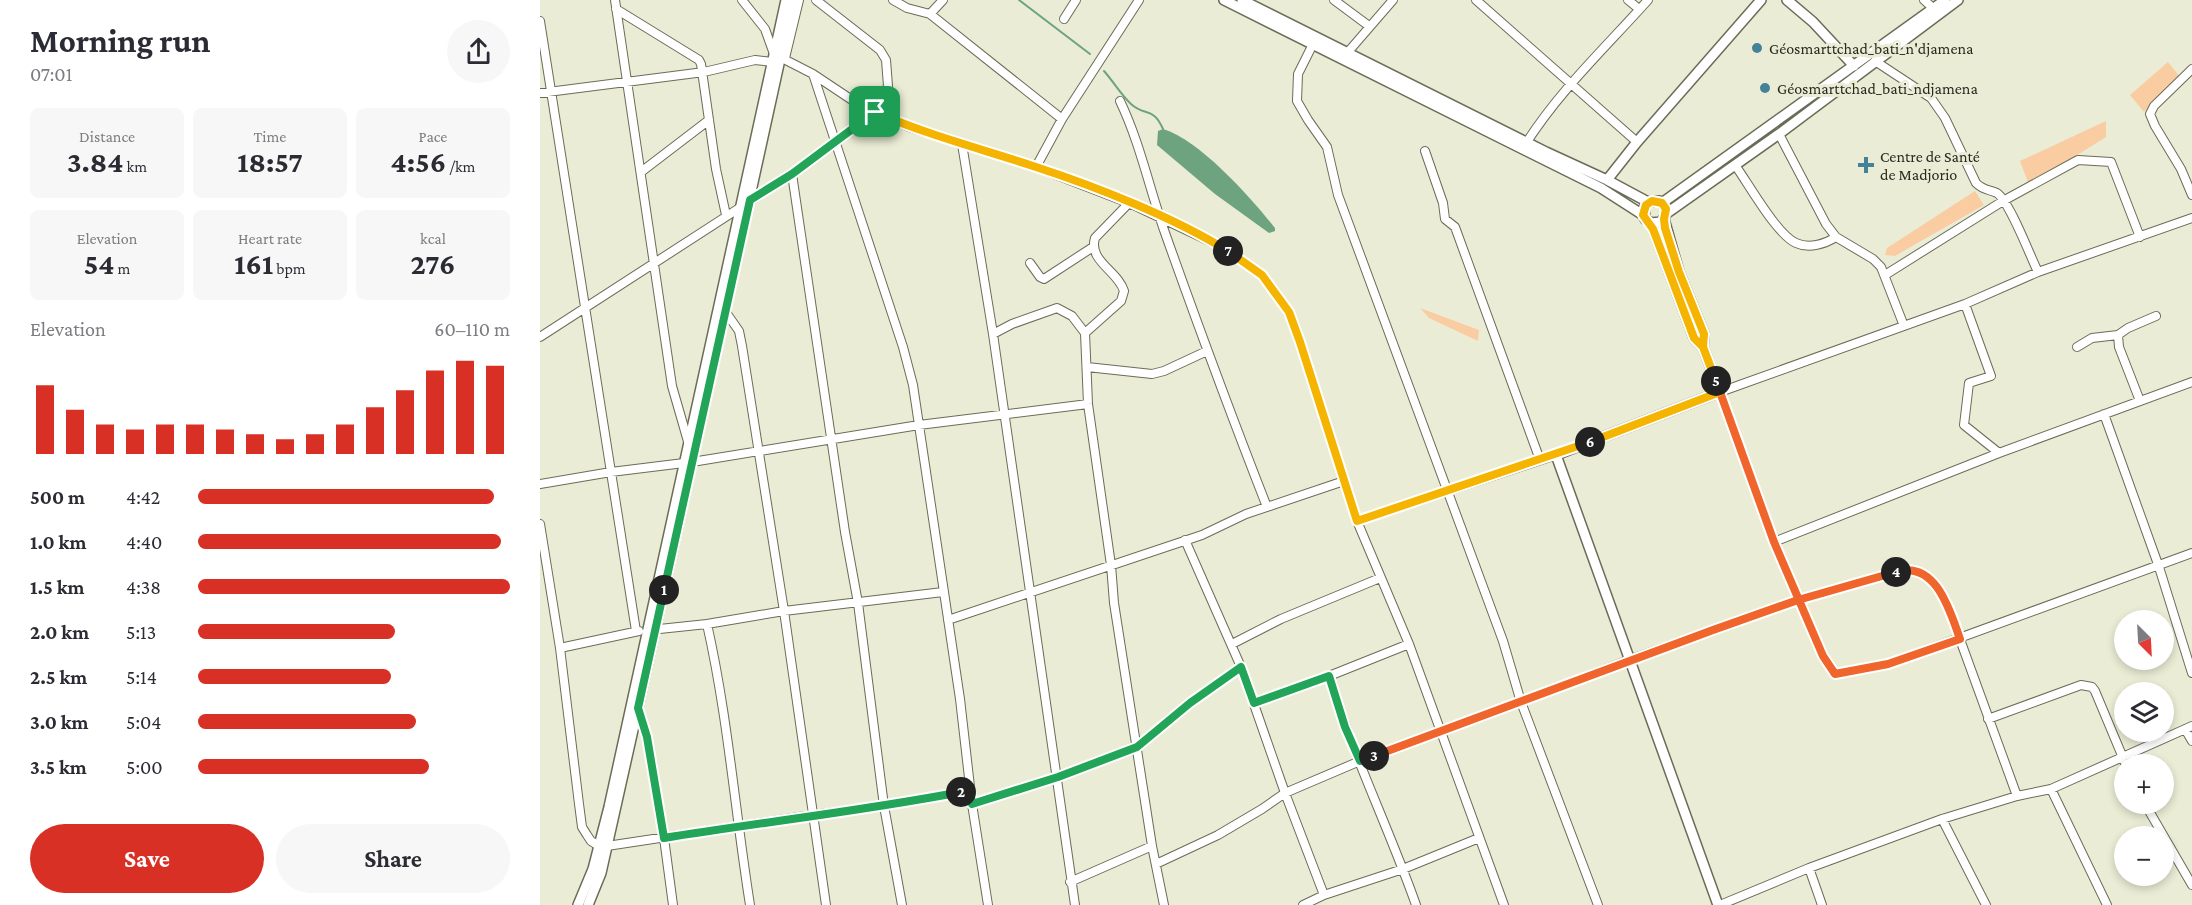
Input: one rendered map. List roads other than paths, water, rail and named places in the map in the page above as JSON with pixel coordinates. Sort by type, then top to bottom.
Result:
[{"type":"street","points":[[615,0],[672,386],[689,445]]},
{"type":"street","points":[[742,0],[765,29],[778,58]]},
{"type":"street","points":[[588,905],[593,894],[688,463],[750,200],[778,58],[786,0]]},
{"type":"street","points":[[688,463],[689,445],[741,206],[793,0]]},
{"type":"street","points":[[778,58],[799,0]]},
{"type":"street","points":[[540,337],[654,261],[792,174],[875,112],[888,86],[886,60],[880,50],[816,0]]},
{"type":"street","points":[[893,0],[907,8],[930,14],[1062,119]]},
{"type":"street","points":[[930,14],[943,0]]},
{"type":"street","points":[[1064,19],[1076,0]]},
{"type":"street","points":[[1036,167],[1062,119],[1138,0]]},
{"type":"street","points":[[1224,0],[1648,202]]},
{"type":"street","points":[[1242,0],[1525,145],[1607,191],[1651,223],[1694,338],[1703,347],[1774,542],[1823,656],[1835,674],[1888,664],[2192,554]]},
{"type":"street","points":[[1334,0],[1369,26]]},
{"type":"street","points":[[1347,52],[1393,0]]},
{"type":"street","points":[[1476,0],[1573,83],[1637,142]]},
{"type":"street","points":[[1628,0],[1640,9]]},
{"type":"street","points":[[1525,145],[1573,83],[1648,0]]},
{"type":"street","points":[[1606,180],[1761,0]]},
{"type":"street","points":[[1787,0],[1813,22],[1854,66]]},
{"type":"street","points":[[1924,0],[1933,8]]},
{"type":"street","points":[[1662,203],[1945,0]]},
{"type":"street","points":[[1651,223],[1658,224],[1665,216],[1958,0]]},
{"type":"street","points":[[616,9],[699,60],[704,72],[709,120],[726,216]]},
{"type":"street","points":[[540,21],[636,631]]},
{"type":"street","points":[[1313,44],[1298,74],[1298,100],[1308,120],[1327,147],[1338,195],[1503,642],[1521,702],[1598,905]]},
{"type":"street","points":[[540,93],[704,72],[755,60],[778,58],[813,74],[855,102],[909,127],[1036,167],[1159,216],[1222,247],[1262,275],[1289,312],[1357,521],[1408,644],[1504,905]]},
{"type":"street","points":[[1875,61],[1931,98],[1945,118],[1976,183],[1983,189],[1998,194],[2013,216],[2038,272]]},
{"type":"street","points":[[2192,69],[2154,106],[2150,114],[2181,169],[2192,195]]},
{"type":"street","points":[[813,74],[903,347],[913,385],[988,905]]},
{"type":"street","points":[[1120,101],[1140,147],[1159,216],[1207,351],[1267,507]]},
{"type":"street","points":[[641,172],[709,120]]},
{"type":"street","points":[[1779,134],[1826,224],[1836,237],[1873,259],[1881,267],[1904,326]]},
{"type":"street","points":[[962,144],[993,334],[1075,905]]},
{"type":"street","points":[[1425,151],[1443,203],[1445,219],[1455,227],[1540,460]]},
{"type":"street","points":[[1885,274],[2003,201],[2078,160],[2111,162],[2140,237]]},
{"type":"street","points":[[1735,165],[1783,234],[1796,244],[1826,243],[1836,237]]},
{"type":"street","points":[[792,174],[858,603],[885,806],[902,905]]},
{"type":"street","points":[[1643,215],[1648,202],[1655,200],[1662,203]]},
{"type":"street","points":[[1085,333],[1124,297],[1123,287],[1096,255],[1093,247],[1095,238],[1129,203]]},
{"type":"street","points":[[1662,203],[1679,272],[1704,334],[1703,347]]},
{"type":"street","points":[[1357,521],[1556,455],[1720,392],[1965,304],[2038,272],[2192,218]]},
{"type":"street","points":[[1030,263],[1044,279],[1093,247]]},
{"type":"street","points":[[1965,304],[1991,376],[1969,383],[1964,425],[1999,453]]},
{"type":"street","points":[[993,334],[1012,324],[1057,308],[1072,316],[1085,333],[1088,404],[1111,565],[1114,603],[1152,846],[1164,905]]},
{"type":"street","points":[[725,311],[739,331],[784,611],[826,905]]},
{"type":"street","points":[[2077,347],[2092,338],[2118,335],[2156,316]]},
{"type":"street","points":[[2118,335],[2119,346],[2139,401]]},
{"type":"street","points":[[1087,367],[1152,374],[1164,371],[1207,351]]},
{"type":"street","points":[[1774,542],[1999,453],[2192,382]]},
{"type":"street","points":[[540,484],[611,472],[688,463],[920,425],[1088,404]]},
{"type":"street","points":[[2104,414],[2159,567],[2189,657],[2192,673]]},
{"type":"street","points":[[1556,455],[1719,905],[1809,868],[1942,819],[2017,796],[2051,789],[2114,765]]},
{"type":"street","points":[[948,620],[1202,535],[1246,514],[1344,481]]},
{"type":"street","points":[[540,524],[560,648],[582,827],[591,841],[603,846],[664,838],[885,806],[970,790]]},
{"type":"street","points":[[1185,540],[1232,644],[1324,895]]},
{"type":"street","points":[[1156,864],[1218,835],[1285,793],[1360,761],[1629,660],[1798,600],[1905,569],[1920,571],[1930,579],[1946,601],[2017,796]]},
{"type":"street","points":[[1232,644],[1281,619],[1380,578]]},
{"type":"street","points":[[560,648],[636,631],[707,624],[784,611],[943,591]]},
{"type":"street","points":[[707,624],[726,725],[737,826],[750,905]]},
{"type":"street","points":[[578,905],[603,846],[638,708],[651,630]]},
{"type":"street","points":[[1254,703],[1408,644]]},
{"type":"street","points":[[972,804],[1058,777],[1137,747],[1190,703],[1241,667]]},
{"type":"street","points":[[1329,676],[1345,727],[1416,905]]},
{"type":"street","points":[[1988,719],[2081,685],[2087,685],[2095,691],[2121,754]]},
{"type":"street","points":[[638,708],[647,737],[673,905]]},
{"type":"street","points":[[2137,754],[2188,727],[2192,741]]},
{"type":"street","points":[[2051,789],[2107,905]]},
{"type":"street","points":[[2151,814],[2192,885]]},
{"type":"street","points":[[1942,819],[1986,905]]},
{"type":"street","points":[[1303,905],[1324,895],[1403,869],[1479,838]]},
{"type":"street","points":[[1070,882],[1152,846]]},
{"type":"street","points":[[1809,868],[1822,905]]},
{"type":"street","points":[[593,894],[594,905]]},
{"type":"waterway","points":[[1019,0],[1090,54]]},
{"type":"waterway","points":[[1104,71],[1127,100],[1136,108],[1156,117],[1163,129]]},
{"type":"place","name":"Géosmarttchad_bati_n'djamena","points":[[1757,48]]},
{"type":"place","name":"Géosmarttchad_bati_ndjamena","points":[[1765,88]]},
{"type":"place","name":"Centre de Santé de Madjorio","points":[[1866,165]]}]
